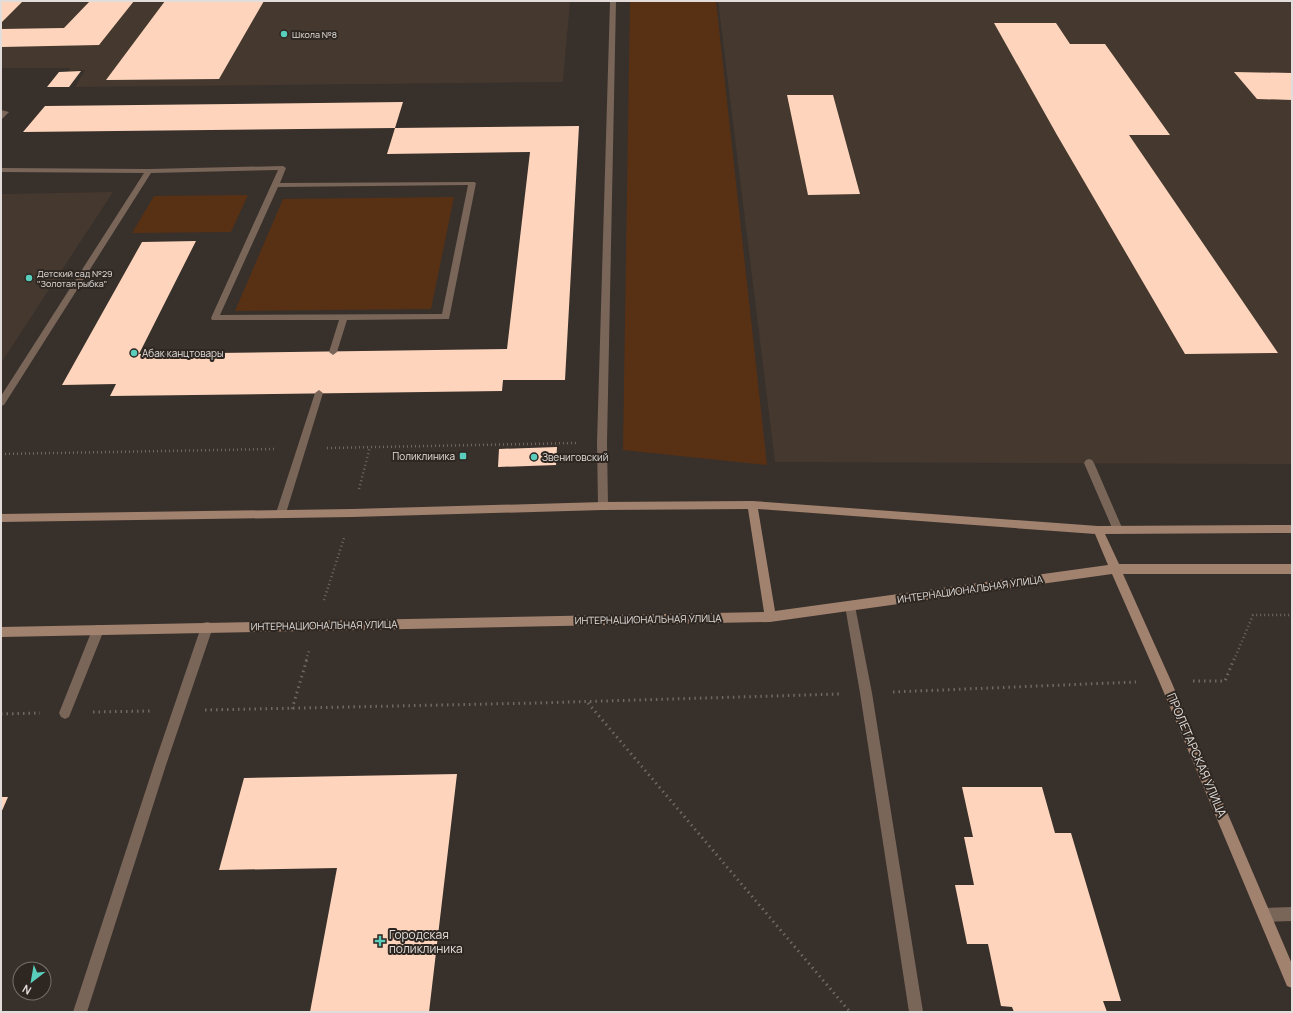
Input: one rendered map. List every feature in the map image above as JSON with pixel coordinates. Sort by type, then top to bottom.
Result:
[{"type":"street","points":[[603,506],[602,442],[613,1]]},
{"type":"street","points":[[1,112],[6,112],[1,118]]},
{"type":"street","points":[[1,170],[149,171],[284,168],[276,185],[215,318],[446,317],[472,183],[276,185]]},
{"type":"street","points":[[1,403],[149,171]]},
{"type":"street","points":[[333,352],[344,317]]},
{"type":"street","points":[[280,513],[319,393]]},
{"type":"street","points":[[1089,463],[1118,530]]},
{"type":"street","points":[[752,505],[770,617]]},
{"type":"street","points":[[1,518],[352,513],[603,506],[752,505],[1098,530],[1292,529]]},
{"type":"street","name":"ПРОЛЕТАРСКАЯ УЛИЦА","points":[[1098,530],[1166,681],[1292,981]]},
{"type":"street","name":"ИНТЕРНАЦИОНАЛЬНАЯ УЛИЦА","points":[[1,632],[770,617],[1115,569],[1292,569]]},
{"type":"street","points":[[850,606],[866,693],[916,1012]]},
{"type":"street","points":[[80,1012],[207,627]]},
{"type":"street","points":[[65,713],[98,630]]},
{"type":"street","points":[[1265,915],[1292,914]]},
{"type":"path","points":[[292,709],[316,625],[352,513],[370,447]]},
{"type":"path","points":[[1,714],[588,702],[1166,681],[1225,681],[1254,615],[1292,615]]},
{"type":"path","points":[[588,702],[850,1012]]},
{"type":"shaded area","name":"Школа №8","points":[[1,1],[570,1],[563,82],[75,87],[85,70],[69,71],[70,68],[1,68]]},
{"type":"shaded area","points":[[630,1],[716,1],[767,465],[623,450]]},
{"type":"shaded area","points":[[718,1],[1292,1],[1292,464],[775,462]]},
{"type":"shaded area","name":"Детский сад №29 \"Золотая рыбка\"","points":[[113,192],[1,363],[1,194]]},
{"type":"shaded area","points":[[248,195],[231,232],[132,233],[154,196]]},
{"type":"shaded area","points":[[454,197],[431,309],[235,311],[283,199]]},
{"type":"building","points":[[1,1],[23,1],[1,23]]},
{"type":"building","points":[[90,1],[134,1],[99,45],[1,47],[1,29],[64,28]]},
{"type":"building","points":[[165,1],[264,1],[219,79],[106,80]]},
{"type":"building","points":[[994,23],[1056,23],[1070,44],[1105,44],[1170,135],[1129,135],[1278,353],[1185,354],[1057,135]]},
{"type":"building","points":[[81,71],[69,87],[47,87],[59,72]]},
{"type":"building","points":[[1234,72],[1292,73],[1292,100],[1257,99]]},
{"type":"building","points":[[787,95],[833,95],[860,194],[808,195]]},
{"type":"building","points":[[403,102],[395,128],[23,132],[45,106]]},
{"type":"building","points":[[579,126],[565,380],[503,380],[502,391],[110,396],[116,384],[62,385],[142,242],[196,241],[139,354],[507,349],[530,152],[387,154],[395,128]]},
{"type":"building","points":[[557,447],[556,465],[498,467],[499,449]]},
{"type":"building","name":"Городская поликлиника","points":[[457,774],[429,1012],[310,1012],[337,868],[219,870],[244,778]]},
{"type":"building","points":[[962,787],[1042,787],[1055,833],[1071,833],[1121,1001],[1103,1001],[1107,1012],[1014,1012],[1012,1007],[1001,1006],[988,944],[967,944],[955,885],[974,885],[964,837],[973,837]]},
{"type":"building","points":[[1,797],[8,797],[1,813]]},
{"type":"place","name":"Школа №8","points":[[284,34]]},
{"type":"place","name":"Детский сад №29 \"Золотая рыбка\"","points":[[29,278]]},
{"type":"place","name":"Абак канцтовары","points":[[134,353]]},
{"type":"place","name":"Поликлиника","points":[[463,456]]},
{"type":"place","name":"Звениговский","points":[[534,457]]},
{"type":"place","name":"Городская поликлиника","points":[[380,941]]}]
